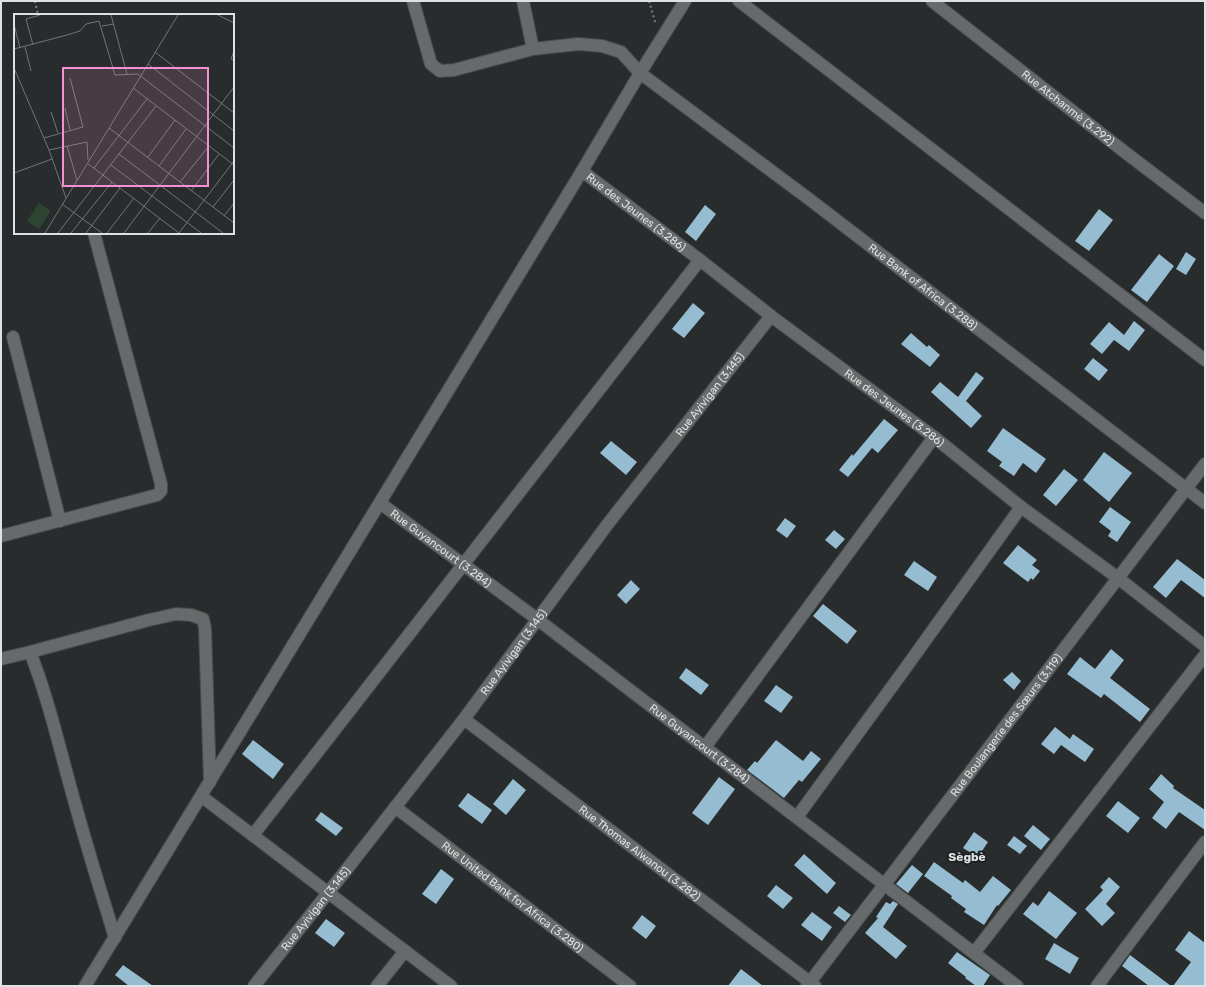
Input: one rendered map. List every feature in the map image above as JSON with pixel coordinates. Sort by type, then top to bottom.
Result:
[{"type":"street","name":"Rue Bank of Africa (3.288)","points":[[413,1],[431,64],[440,71],[454,70],[533,49],[578,44],[602,46],[621,52],[640,72],[1205,503]]},
{"type":"street","points":[[523,1],[533,49]]},
{"type":"street","points":[[85,986],[582,172],[640,72],[685,1]]},
{"type":"street","points":[[739,1],[1205,360]]},
{"type":"street","name":"Rue Atchanmè (3.292)","points":[[932,1],[1126,154],[1205,213]]},
{"type":"street","name":"Rue des Jeunes (3.286)","points":[[582,172],[700,260],[771,316],[934,437],[1021,507],[1118,578],[1205,646]]},
{"type":"street","points":[[1,536],[157,495],[161,491],[159,476],[94,234]]},
{"type":"street","points":[[253,835],[700,260]]},
{"type":"street","name":"Rue Ayivigan (3.145)","points":[[254,986],[464,719],[608,525],[771,316]]},
{"type":"street","points":[[13,337],[60,521]]},
{"type":"street","points":[[705,747],[934,437]]},
{"type":"street","name":"Rue Boulangerie des Sœurs (3.119)","points":[[810,985],[884,884],[1205,464]]},
{"type":"street","name":"Rue Guyancourt (3.284)","points":[[380,503],[537,619],[1017,986]]},
{"type":"street","points":[[797,817],[908,666],[1021,507]]},
{"type":"street","points":[[1,659],[176,614],[191,615],[203,619],[206,628],[210,782]]},
{"type":"street","points":[[30,652],[40,678],[52,718],[76,808],[115,938]]},
{"type":"street","points":[[974,953],[1205,655]]},
{"type":"street","name":"Rue Thomas Aiwanou (3.282)","points":[[464,719],[810,985]]},
{"type":"street","points":[[201,796],[450,986]]},
{"type":"street","name":"Rue United Bank for Africa (3.280)","points":[[395,807],[630,986]]},
{"type":"street","points":[[1096,986],[1205,842]]},
{"type":"street","points":[[377,986],[405,951]]},
{"type":"path","points":[[35,1],[38,14]]},
{"type":"path","points":[[649,1],[661,40]]},
{"type":"building","points":[[705,205],[716,214],[696,241],[685,232]]},
{"type":"building","points":[[1099,209],[1113,220],[1089,251],[1075,241]]},
{"type":"building","points":[[1186,252],[1196,259],[1186,275],[1176,269]]},
{"type":"building","points":[[1159,254],[1174,266],[1147,302],[1131,290]]},
{"type":"building","points":[[693,303],[705,313],[684,338],[672,329]]},
{"type":"building","points":[[1134,321],[1145,330],[1129,351],[1114,340],[1102,354],[1090,344],[1109,322],[1124,335]]},
{"type":"building","points":[[911,333],[927,347],[929,345],[940,355],[930,367],[901,344]]},
{"type":"building","points":[[1093,358],[1108,370],[1099,381],[1084,369]]},
{"type":"building","points":[[976,372],[984,378],[966,401],[982,416],[971,428],[931,392],[940,382],[958,397]]},
{"type":"building","points":[[884,419],[898,430],[878,453],[872,448],[848,477],[839,470],[852,454],[853,456]]},
{"type":"building","points":[[1003,428],[1046,459],[1036,473],[1023,463],[1014,476],[999,466],[1002,462],[987,451]]},
{"type":"building","points":[[611,441],[637,462],[626,475],[600,453]]},
{"type":"building","points":[[1104,452],[1132,473],[1109,502],[1083,480]]},
{"type":"building","points":[[1064,469],[1078,480],[1056,506],[1043,495]]},
{"type":"building","points":[[1110,507],[1131,522],[1117,542],[1108,536],[1111,531],[1099,522]]},
{"type":"building","points":[[785,518],[796,526],[787,538],[776,530]]},
{"type":"building","points":[[834,530],[845,539],[836,549],[825,540]]},
{"type":"building","points":[[1018,545],[1037,560],[1032,565],[1040,571],[1033,580],[1031,578],[1028,582],[1003,563]]},
{"type":"building","points":[[1177,559],[1205,580],[1205,598],[1181,580],[1166,598],[1153,587]]},
{"type":"building","points":[[914,561],[937,577],[928,591],[904,575]]},
{"type":"building","points":[[631,580],[640,589],[626,604],[617,595]]},
{"type":"building","points":[[823,604],[857,631],[847,644],[813,616]]},
{"type":"building","points":[[1111,649],[1124,660],[1110,678],[1150,709],[1140,722],[1104,694],[1101,698],[1067,674],[1080,657],[1095,669]]},
{"type":"building","points":[[686,668],[709,685],[701,695],[679,678]]},
{"type":"building","points":[[1012,672],[1021,681],[1014,690],[1003,680]]},
{"type":"building","points":[[776,685],[793,697],[781,713],[764,701]]},
{"type":"building","points":[[1055,727],[1070,739],[1073,734],[1094,749],[1085,762],[1061,745],[1054,754],[1041,744]]},
{"type":"building","points":[[253,740],[284,764],[273,779],[242,754]]},
{"type":"building","points":[[776,740],[803,761],[811,751],[821,759],[802,782],[799,780],[784,798],[747,770],[755,761],[757,763]]},
{"type":"building","points":[[1161,774],[1174,786],[1173,788],[1205,810],[1205,830],[1179,812],[1166,829],[1152,818],[1164,802],[1149,789]]},
{"type":"building","points":[[719,777],[735,789],[708,825],[692,813]]},
{"type":"building","points":[[513,779],[526,790],[506,815],[493,804]]},
{"type":"building","points":[[468,793],[492,810],[482,824],[458,806]]},
{"type":"building","points":[[1118,801],[1140,818],[1128,833],[1106,816]]},
{"type":"building","points":[[321,812],[343,828],[336,836],[315,820]]},
{"type":"building","points":[[1033,825],[1050,839],[1041,850],[1024,836]]},
{"type":"building","points":[[974,832],[988,842],[978,857],[963,848]]},
{"type":"building","points":[[1014,836],[1027,846],[1020,854],[1007,845]]},
{"type":"building","points":[[804,854],[836,883],[827,894],[794,865]]},
{"type":"building","points":[[934,862],[963,883],[965,880],[980,892],[993,876],[1011,890],[998,906],[997,905],[984,925],[964,912],[966,909],[951,898],[952,896],[924,876]]},
{"type":"building","points":[[912,865],[923,874],[908,893],[896,884]]},
{"type":"building","points":[[441,869],[454,879],[436,904],[422,894]]},
{"type":"building","points":[[1109,877],[1120,887],[1106,904],[1115,913],[1102,926],[1085,909],[1103,890],[1100,887]]},
{"type":"building","points":[[776,885],[793,898],[783,909],[767,896]]},
{"type":"building","points":[[1049,891],[1077,913],[1056,939],[1023,914],[1033,902],[1038,906]]},
{"type":"building","points":[[893,901],[898,904],[883,927],[907,946],[896,959],[865,933],[878,918],[876,917],[886,902],[890,904]]},
{"type":"building","points":[[839,906],[851,915],[845,922],[833,913]]},
{"type":"building","points":[[812,912],[832,927],[822,941],[801,925]]},
{"type":"building","points":[[642,915],[656,926],[646,939],[632,928]]},
{"type":"building","points":[[326,919],[345,933],[334,947],[315,933]]},
{"type":"building","points":[[1189,931],[1205,943],[1205,986],[1173,986],[1191,962],[1175,950]]},
{"type":"building","points":[[1054,943],[1079,958],[1070,974],[1045,959]]},
{"type":"building","points":[[957,952],[990,975],[983,986],[976,986],[948,963]]},
{"type":"building","points":[[1130,955],[1171,986],[1149,986],[1122,966]]},
{"type":"building","points":[[123,965],[153,986],[129,986],[115,975]]},
{"type":"building","points":[[741,969],[763,986],[728,986]]},
{"type":"district","name":"Sègbè","points":[[967,857]]}]
